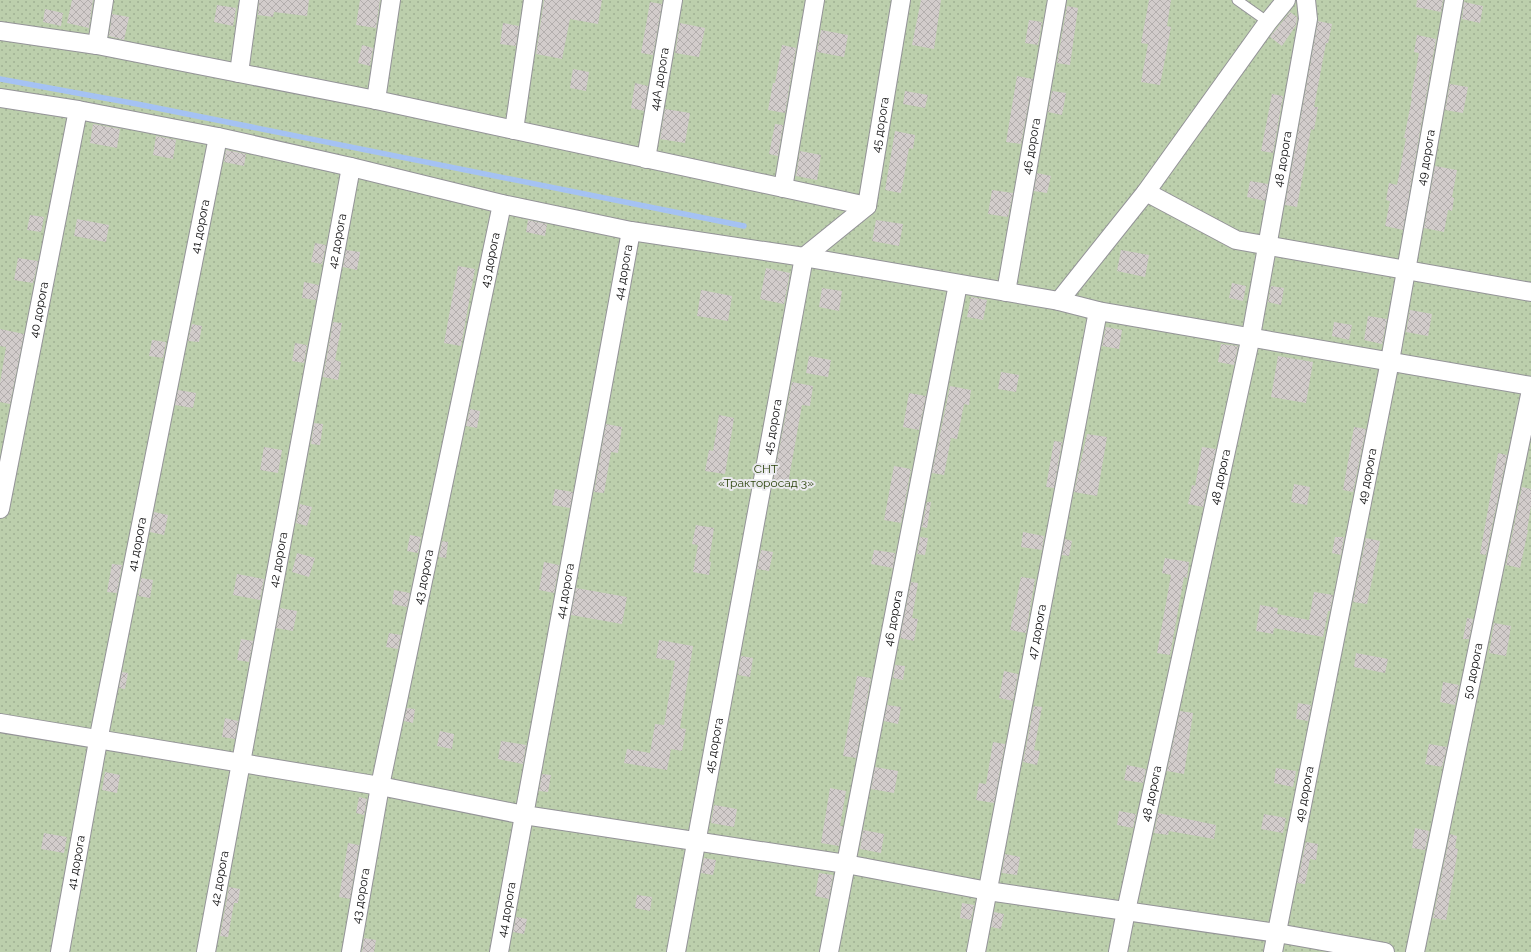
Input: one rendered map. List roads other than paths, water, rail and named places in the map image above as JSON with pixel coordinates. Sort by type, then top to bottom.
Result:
[{"type":"street","points":[[97,45],[104,0]]},
{"type":"street","points":[[239,73],[249,0]]},
{"type":"street","points":[[376,100],[391,0]]},
{"type":"street","points":[[514,130],[533,0]]},
{"type":"street","name":"44А дорога","points":[[646,159],[673,0]]},
{"type":"street","points":[[783,188],[815,0]]},
{"type":"street","name":"45 дорога","points":[[867,206],[901,0]]},
{"type":"street","name":"46 дорога","points":[[1006,292],[1057,0]]},
{"type":"street","points":[[1059,301],[1146,192],[1268,22],[1286,0]]},
{"type":"street","name":"48 дорога","points":[[1118,952],[1251,336],[1308,19],[1306,0]]},
{"type":"street","name":"49 дорога","points":[[1273,952],[1390,361],[1454,0]]},
{"type":"street","points":[[0,31],[97,45],[376,100],[867,206]]},
{"type":"street","points":[[0,98],[78,110],[218,138],[351,167],[502,204],[631,231],[804,257],[1059,301],[1098,311],[1251,336],[1531,386]]},
{"type":"street","name":"40 дорога","points":[[0,510],[78,110]]},
{"type":"street","name":"41 дорога","points":[[60,952],[98,741],[218,138]]},
{"type":"street","name":"42 дорога","points":[[206,952],[351,167]]},
{"type":"street","points":[[1146,192],[1236,240],[1531,292]]},
{"type":"street","name":"43 дорога","points":[[351,952],[380,786],[502,204]]},
{"type":"street","points":[[804,257],[867,206]]},
{"type":"street","name":"44 дорога","points":[[499,952],[631,231]]},
{"type":"street","name":"45 дорога","points":[[676,952],[804,257]]},
{"type":"street","name":"46 дорога","points":[[829,952],[958,284]]},
{"type":"street","name":"47 дорога","points":[[976,952],[1098,311]]},
{"type":"street","name":"50 дорога","points":[[1415,952],[1531,390]]},
{"type":"street","points":[[0,723],[98,741],[380,786],[524,815],[846,864],[988,891],[1277,933],[1384,952]]},
{"type":"lane","points":[[1238,0],[1268,22]]},
{"type":"waterway","points":[[0,79],[137,104],[744,226]]},
{"type":"park label","name":"СНТ «Тракторосад 3»","points":[[766,476]]}]
